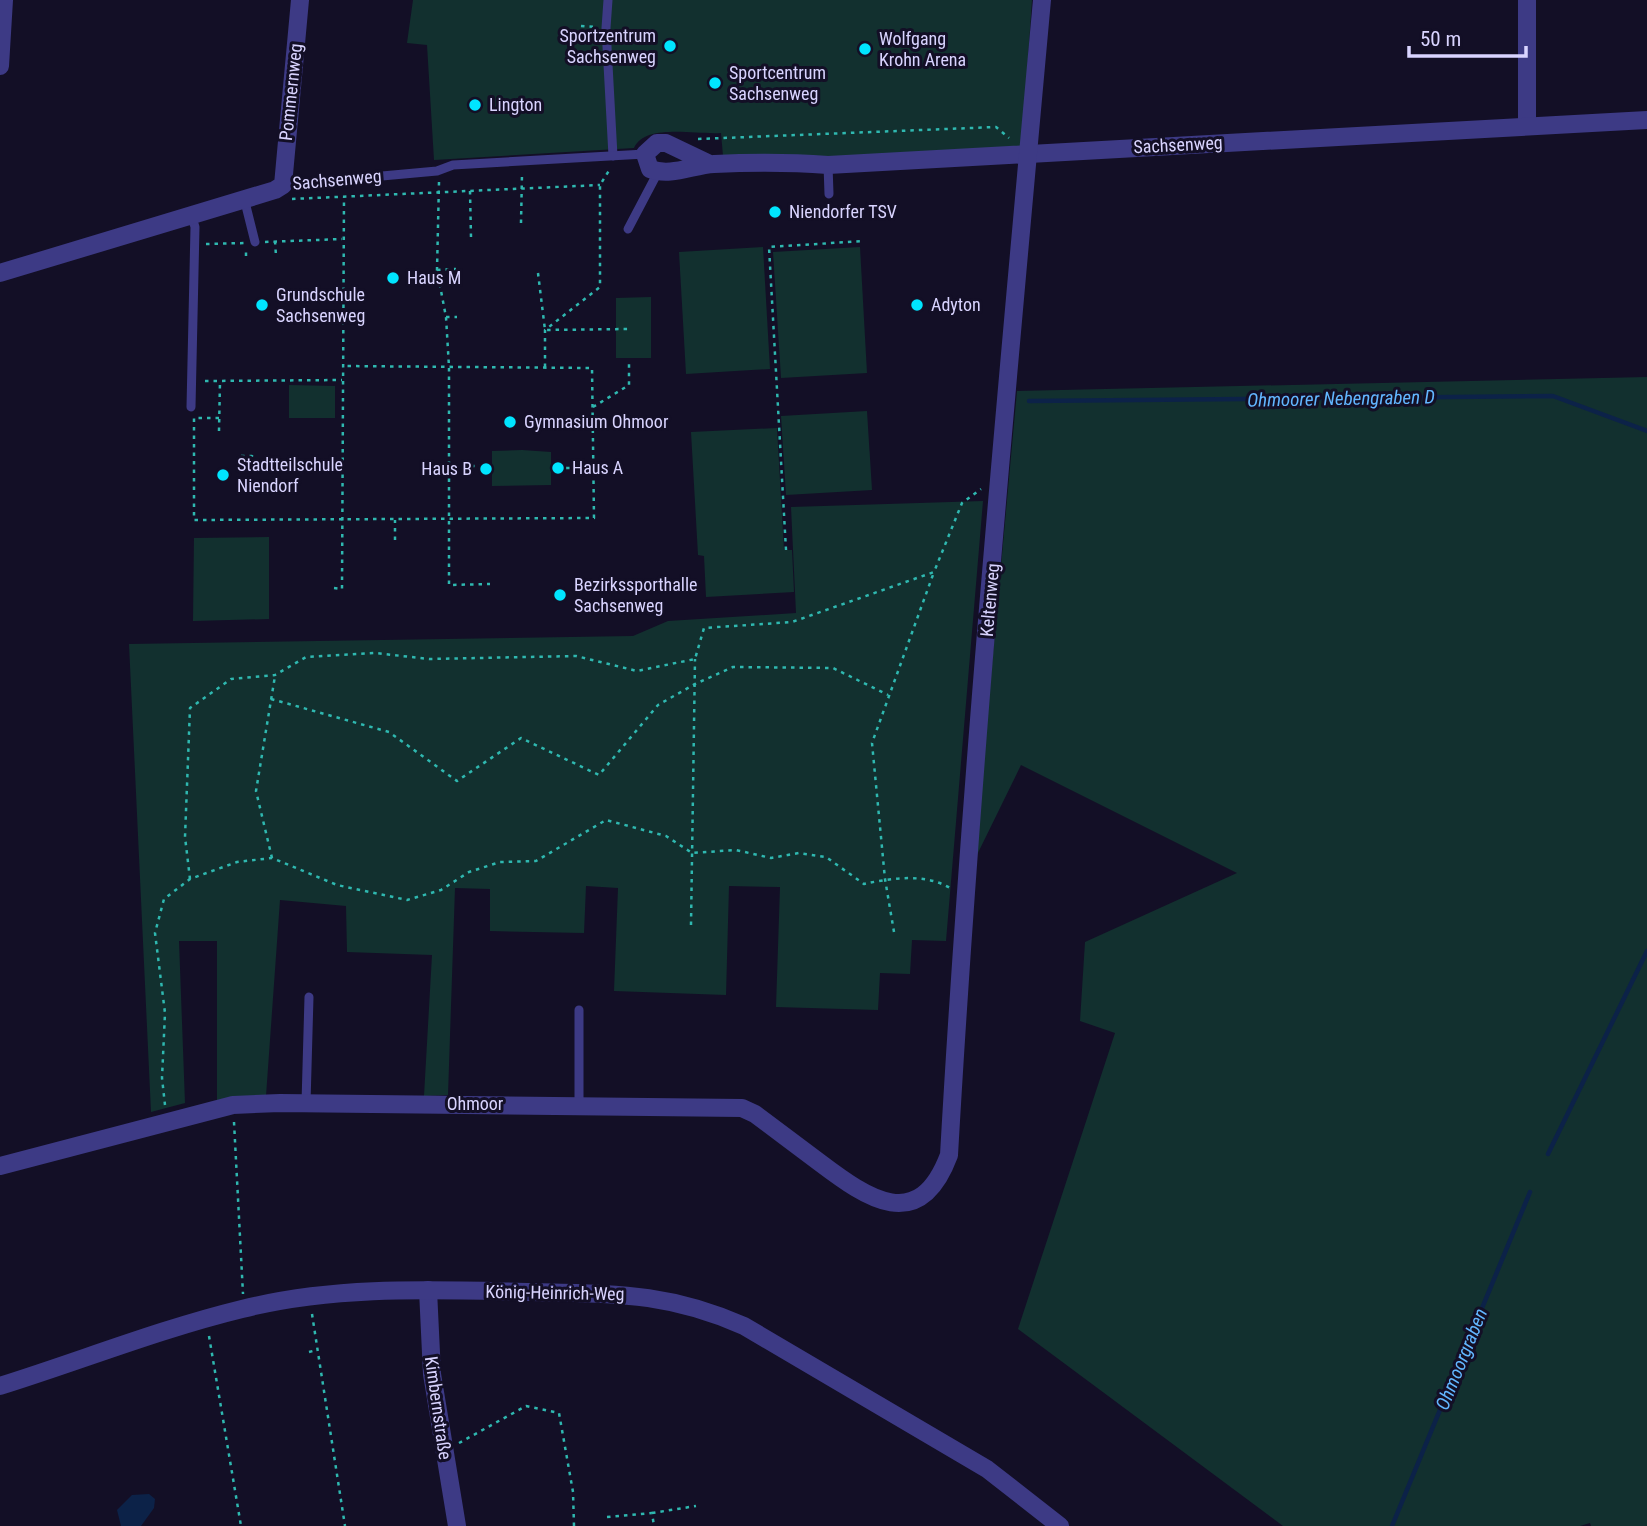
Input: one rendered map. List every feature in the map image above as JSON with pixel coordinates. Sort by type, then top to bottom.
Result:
[{"type":"street","points":[[0,66],[4,0]]},
{"type":"street","name":"Pommernweg","points":[[279,187],[300,0]]},
{"type":"street","name":"Keltenweg","points":[[926,1193],[942,1174],[950,1155],[965,896],[1042,0]]},
{"type":"street","points":[[1527,0],[1527,125]]},
{"type":"street","name":"Sachsenweg","points":[[658,172],[710,164],[773,161],[828,165],[1647,120]]},
{"type":"street","name":"Sachsenweg","points":[[645,154],[657,143],[666,143],[710,164]]},
{"type":"street","points":[[645,154],[646,163],[658,172]]},
{"type":"street","name":"Sachsenweg","points":[[0,273],[279,187]]},
{"type":"street","name":"Ohmoor","points":[[0,1166],[167,1120],[233,1105],[306,1103],[742,1108],[755,1114],[868,1197],[888,1203],[908,1202],[926,1193]]},
{"type":"street","name":"König-Heinrich-Weg","points":[[0,1386],[243,1308],[309,1297],[360,1291],[428,1290],[630,1293],[706,1309],[744,1326],[987,1469],[1060,1526]]},
{"type":"street","name":"Kimbernstraße","points":[[428,1290],[432,1374],[457,1526]]},
{"type":"lane","points":[[608,0],[606,28],[612,156]]},
{"type":"lane","name":"Sachsenweg","points":[[279,187],[438,171],[453,165],[645,154]]},
{"type":"lane","points":[[828,165],[829,194]]},
{"type":"lane","points":[[628,229],[658,172]]},
{"type":"lane","points":[[244,198],[255,242]]},
{"type":"lane","points":[[191,215],[195,228],[191,407]]},
{"type":"lane","points":[[306,1103],[309,997]]},
{"type":"lane","points":[[579,1010],[579,1105]]},
{"type":"path","points":[[713,138],[996,127],[1028,153]]},
{"type":"path","points":[[545,330],[600,287],[600,185],[613,165],[612,156]]},
{"type":"path","points":[[438,171],[437,270],[446,317],[449,367],[449,585],[489,584]]},
{"type":"path","points":[[279,187],[284,200],[600,185]]},
{"type":"path","points":[[521,223],[522,188]]},
{"type":"path","points":[[470,191],[471,237]]},
{"type":"path","points":[[334,588],[342,589],[344,197]]},
{"type":"path","points":[[275,241],[276,256]]},
{"type":"path","points":[[786,550],[769,247],[864,241]]},
{"type":"path","points":[[437,270],[456,270]]},
{"type":"path","points":[[538,273],[545,330],[545,367]]},
{"type":"path","points":[[446,317],[457,317]]},
{"type":"path","points":[[545,330],[628,330]]},
{"type":"path","points":[[592,407],[629,385],[629,360]]},
{"type":"path","points":[[219,418],[194,418],[194,520],[594,518],[592,368],[342,366]]},
{"type":"path","points":[[191,381],[342,380]]},
{"type":"path","points":[[219,430],[220,381]]},
{"type":"path","points":[[241,456],[252,456],[259,465],[284,465],[292,458],[300,458]]},
{"type":"path","points":[[313,466],[342,465]]},
{"type":"path","points":[[420,466],[480,466]]},
{"type":"path","points":[[566,468],[593,468]]},
{"type":"path","points":[[894,932],[885,879],[872,743],[962,503],[1000,474]]},
{"type":"path","points":[[395,520],[395,540]]},
{"type":"path","points":[[691,925],[695,659],[705,628],[792,622],[934,572]]},
{"type":"path","points":[[190,879],[185,837],[190,708],[231,678],[275,675],[306,657],[374,653],[429,659],[576,656],[637,671],[695,659]]},
{"type":"path","points":[[271,699],[389,732],[457,781],[521,738],[599,775],[658,705],[733,667],[833,668],[888,695]]},
{"type":"path","points":[[272,858],[256,791],[275,675]]},
{"type":"path","points":[[167,1120],[162,1078],[165,1013],[155,933],[164,899],[190,879],[237,862],[272,858],[337,885],[407,900],[441,890],[468,872],[500,862],[536,861],[606,820],[666,836],[692,853],[736,850],[771,858],[799,853],[826,857],[864,884],[885,879],[935,879],[965,896]]},
{"type":"path","points":[[233,1105],[243,1308]]},
{"type":"path","points":[[309,1297],[345,1526]]},
{"type":"path","points":[[206,1320],[241,1526]]},
{"type":"path","points":[[309,1352],[317,1350]]},
{"type":"path","points":[[443,1447],[457,1444],[491,1429],[526,1406],[559,1413],[573,1492],[574,1526]]},
{"type":"path","points":[[607,1517],[696,1506]]},
{"type":"path","points":[[652,1513],[654,1526]]},
{"type":"green space","name":"Sportcentrum Sachsenweg","points":[[413,0],[1032,0],[1022,147],[829,158],[776,154],[723,156],[721,133],[672,132],[649,135],[640,140],[634,148],[434,160],[427,45],[407,43]]},
{"type":"green space","points":[[763,247],[770,369],[686,374],[679,252]]},
{"type":"green space","points":[[860,247],[867,373],[781,378],[773,252]]},
{"type":"green space","points":[[651,297],[651,358],[616,358],[616,298]]},
{"type":"green space","points":[[1647,377],[1647,1526],[1591,1526],[1590,1523],[1580,1526],[1283,1526],[1018,1329],[1115,1033],[1080,1021],[1085,942],[1237,873],[1021,765],[974,861],[1017,391]]},
{"type":"green space","points":[[289,385],[335,386],[335,418],[289,418]]},
{"type":"green space","points":[[867,411],[872,490],[786,495],[781,416]]},
{"type":"green space","points":[[777,428],[784,550],[792,550],[794,592],[706,597],[704,556],[698,555],[691,432]]},
{"type":"green space","points":[[492,451],[551,452],[551,485],[492,486]]},
{"type":"green space","points":[[983,501],[946,941],[912,940],[910,974],[880,973],[878,1010],[776,1007],[780,887],[729,886],[726,995],[614,991],[618,888],[586,886],[584,933],[490,931],[490,889],[455,888],[448,1095],[424,1096],[432,955],[347,952],[346,906],[280,900],[266,1096],[217,1100],[217,941],[179,941],[185,1103],[151,1112],[129,644],[633,636],[668,621],[796,613],[791,507]]},
{"type":"green space","points":[[269,537],[269,619],[193,621],[194,538]]},
{"type":"water","points":[[149,1494],[155,1499],[154,1508],[141,1526],[121,1526],[117,1510],[132,1495]]},
{"type":"waterway","name":"Ohmoorer Nebengraben D","points":[[1029,401],[1553,396],[1647,431]]},
{"type":"waterway","name":"Ohmoorgraben","points":[[1548,1154],[1647,951]]},
{"type":"waterway","name":"Ohmoorgraben","points":[[1392,1526],[1530,1192]]},
{"type":"place","name":"Sportzentrum Sachsenweg","points":[[670,46]]},
{"type":"place","name":"Wolfgang Krohn Arena","points":[[865,49]]},
{"type":"place","name":"Sportcentrum Sachsenweg","points":[[715,83]]},
{"type":"place","name":"Lington","points":[[475,105]]},
{"type":"place","name":"Niendorfer TSV","points":[[775,212]]},
{"type":"place","name":"Haus M","points":[[393,278]]},
{"type":"place","name":"Grundschule Sachsenweg","points":[[262,305]]},
{"type":"place","name":"Adyton","points":[[917,305]]},
{"type":"place","name":"Gymnasium Ohmoor","points":[[510,422]]},
{"type":"place","name":"Haus A","points":[[558,468]]},
{"type":"place","name":"Haus B","points":[[486,469]]},
{"type":"place","name":"Stadtteilschule Niendorf","points":[[223,475]]},
{"type":"place","name":"Bezirkssporthalle Sachsenweg","points":[[560,595]]}]
